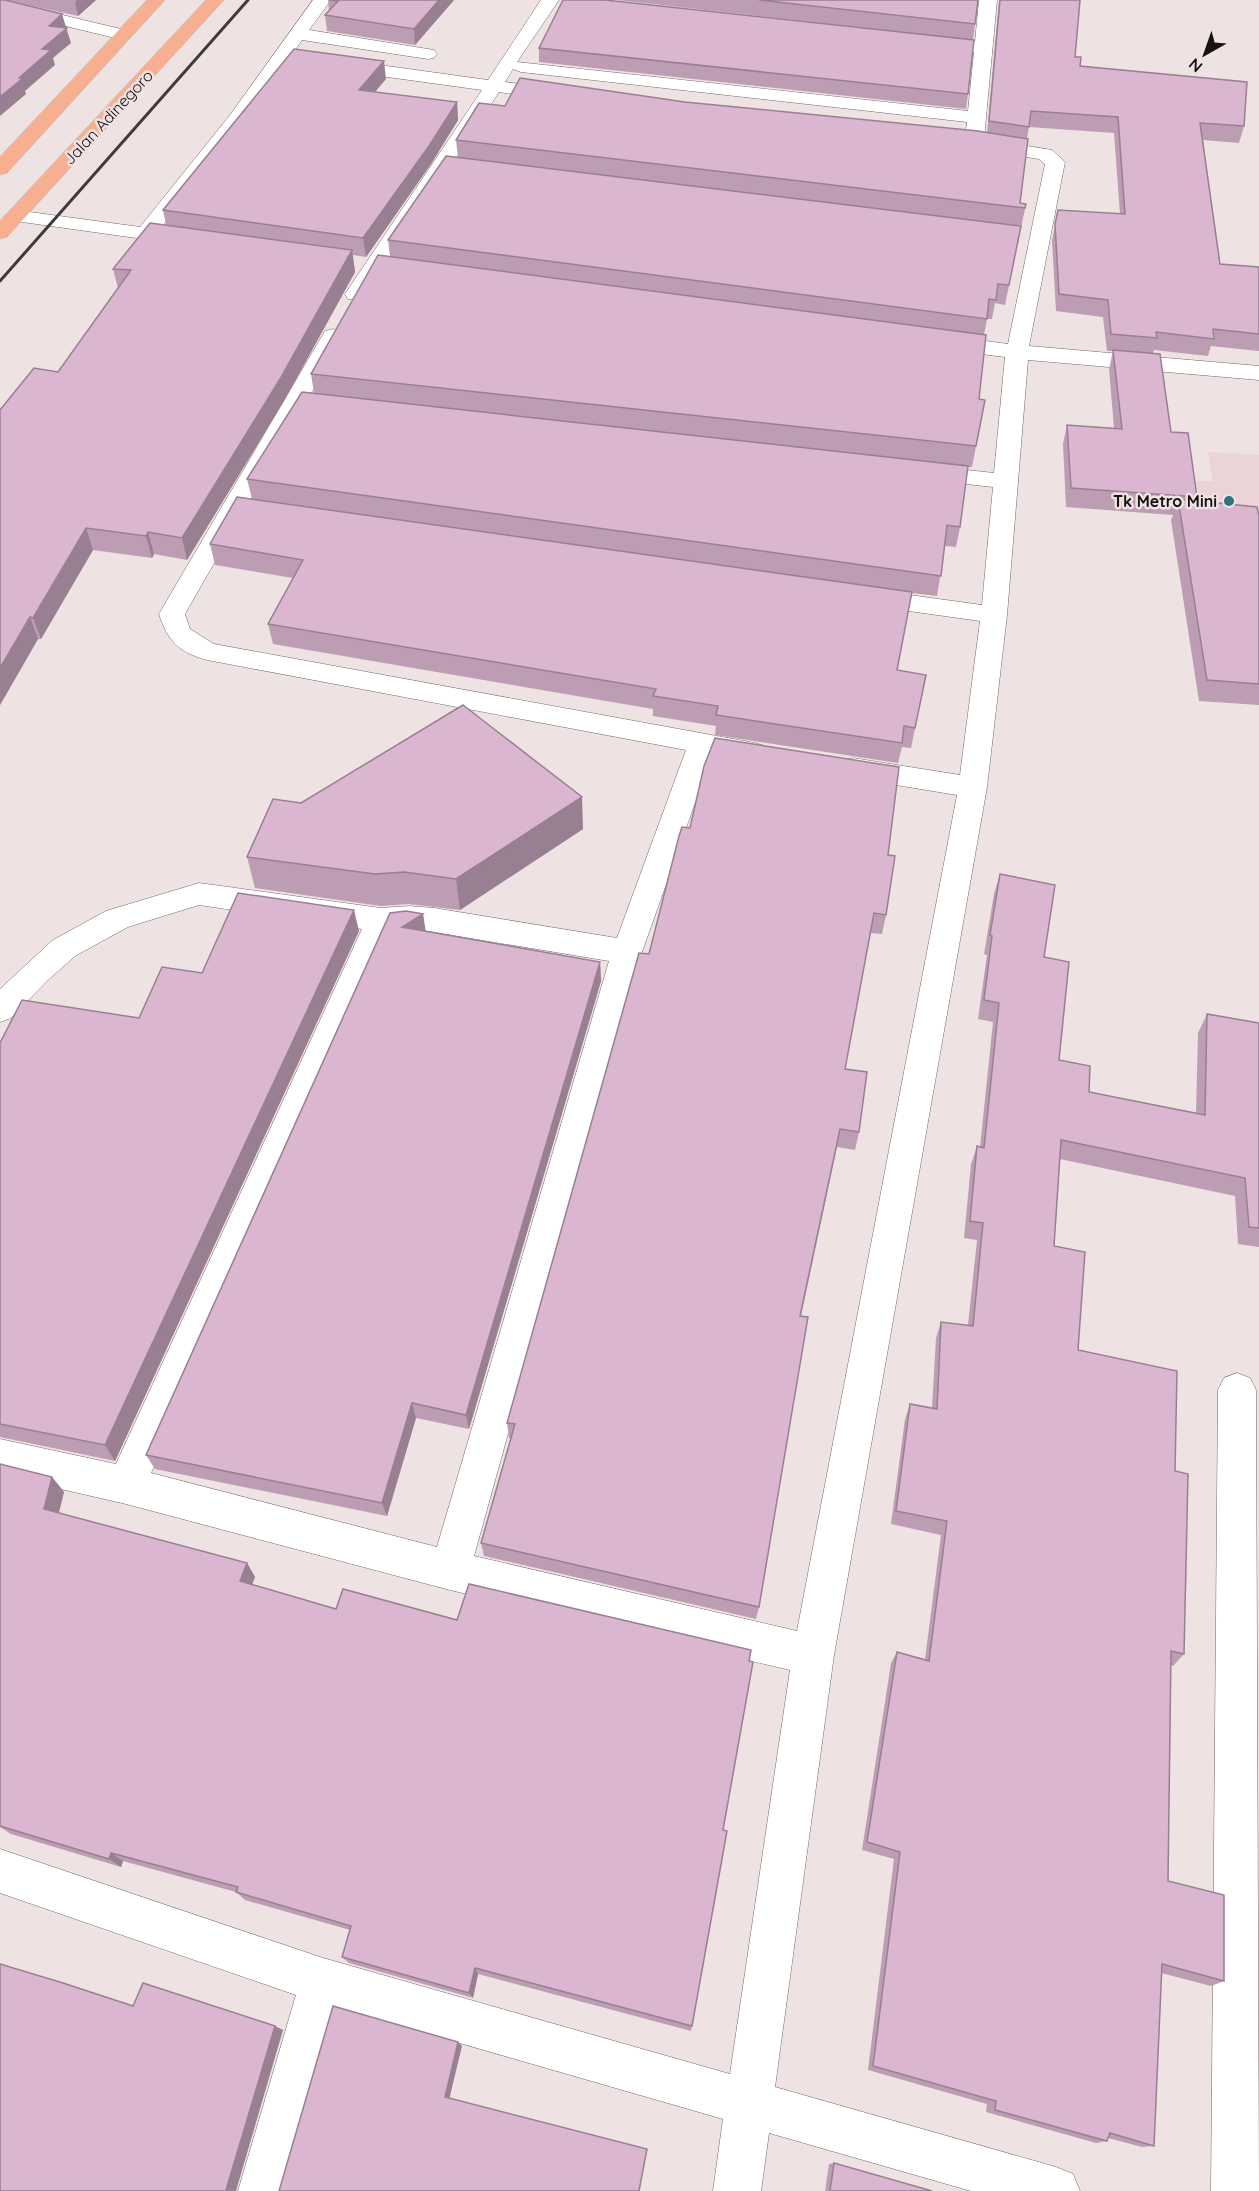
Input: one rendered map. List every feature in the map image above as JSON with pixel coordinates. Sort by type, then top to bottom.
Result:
[{"type":"highway","points":[[0,169],[156,0]]},
{"type":"highway","name":"Jalan Adinegoro","points":[[0,233],[215,0]]},
{"type":"street","points":[[146,233],[237,119],[322,0]]},
{"type":"street","points":[[975,143],[975,117],[988,0]]},
{"type":"street","points":[[554,1],[504,65],[442,166],[373,265],[308,403],[245,507],[171,614],[179,634],[207,651],[702,745],[785,758]]},
{"type":"street","points":[[0,5],[123,35]]},
{"type":"street","points":[[299,34],[447,57]]},
{"type":"street","points":[[913,40],[983,48]]},
{"type":"street","points":[[281,57],[572,97]]},
{"type":"street","points":[[481,62],[690,96],[975,117]]},
{"type":"street","points":[[737,2191],[813,1655],[973,787],[994,615],[1017,352],[1055,162],[1045,154],[951,141]]},
{"type":"street","points":[[442,166],[466,169]]},
{"type":"street","points":[[15,216],[203,241]]},
{"type":"street","points":[[1016,236],[1039,239]]},
{"type":"street","points":[[350,261],[396,268]]},
{"type":"street","points":[[924,340],[1017,352],[1259,373]]},
{"type":"street","points":[[900,469],[1006,481]]},
{"type":"street","points":[[842,593],[994,615]]},
{"type":"street","points":[[450,1570],[627,952],[702,745]]},
{"type":"street","points":[[832,765],[973,787]]},
{"type":"street","points":[[0,1009],[36,972],[64,948],[117,919],[199,894],[381,920],[409,917],[434,920],[627,952]]},
{"type":"street","points":[[126,1485],[381,920]]},
{"type":"street","points":[[1235,2191],[1237,1390]]},
{"type":"street","points":[[0,1457],[126,1485],[450,1570],[813,1655]]},
{"type":"street","points":[[0,1870],[323,1981],[1056,2191]]},
{"type":"street","points":[[262,2191],[323,1981]]},
{"type":"shaded area","name":"Tk Metro Mini","points":[[1208,452],[1259,455],[1259,524],[1203,521],[1196,481],[1213,481]]},
{"type":"building","points":[[0,0],[62,14],[49,26],[67,28],[42,49],[51,50],[0,97]]},
{"type":"building","points":[[330,0],[439,0],[414,29],[325,15],[338,1]]},
{"type":"building","points":[[563,0],[605,0],[974,40],[968,94],[539,48]]},
{"type":"building","points":[[759,0],[978,0],[975,24]]},
{"type":"building","points":[[1000,0],[1080,0],[1075,57],[1081,57],[1080,66],[1247,82],[1244,126],[1200,123],[1220,264],[1259,267],[1259,334],[1213,329],[1214,339],[1156,332],[1157,338],[1111,334],[1108,300],[1059,294],[1055,224],[1058,210],[1125,214],[1118,117],[1031,111],[1029,127],[989,121]]},
{"type":"building","points":[[294,49],[384,61],[359,90],[457,102],[429,146],[363,238],[163,210]]},
{"type":"building","points":[[520,78],[685,102],[978,131],[1028,139],[1020,203],[1026,204],[1025,208],[456,140],[479,103],[505,106]]},
{"type":"building","points":[[446,156],[1021,226],[1009,285],[998,284],[996,300],[989,299],[987,319],[388,240]]},
{"type":"building","points":[[150,223],[352,250],[280,379],[182,538],[148,532],[146,536],[86,528],[33,618],[30,617],[0,668],[0,410],[34,368],[58,372],[131,270],[113,269]]},
{"type":"building","points":[[378,255],[986,335],[979,399],[985,400],[976,446],[311,374]]},
{"type":"building","points":[[1113,350],[1160,354],[1171,432],[1188,433],[1197,497],[1071,488],[1067,425],[1122,429]]},
{"type":"building","points":[[302,392],[968,466],[960,527],[947,525],[941,576],[247,479]]},
{"type":"building","points":[[237,497],[912,592],[897,670],[926,675],[915,728],[904,726],[902,743],[716,715],[718,706],[653,696],[656,689],[268,624],[303,560],[210,544]]},
{"type":"building","points":[[1178,499],[1257,507],[1259,516],[1259,684],[1207,680]]},
{"type":"building","points":[[463,705],[582,797],[456,879],[404,872],[375,874],[247,857],[273,799],[301,803]]},
{"type":"building","points":[[715,738],[899,767],[888,855],[895,856],[886,915],[874,913],[845,1069],[867,1072],[859,1132],[840,1129],[800,1316],[808,1317],[759,1607],[481,1543],[515,1424],[507,1423],[639,953],[649,954],[679,836],[682,827],[690,828],[704,766]]},
{"type":"building","points":[[1000,874],[1055,885],[1044,957],[1069,962],[1059,1060],[1090,1066],[1089,1092],[1205,1115],[1207,1014],[1259,1023],[1259,1228],[1249,1227],[1245,1178],[1061,1140],[1054,1246],[1085,1252],[1078,1350],[1177,1371],[1175,1471],[1188,1474],[1184,1654],[1171,1651],[1168,1881],[1224,1895],[1224,1981],[1162,1964],[1154,2146],[1110,2133],[1107,2141],[995,2110],[996,2101],[873,2066],[900,1852],[867,1842],[897,1652],[929,1661],[947,1521],[896,1511],[910,1404],[937,1409],[941,1322],[973,1326],[983,1223],[970,1221],[977,1146],[984,1148],[999,1003],[984,1000],[992,936],[990,935]]},
{"type":"building","points":[[238,893],[354,910],[105,1445],[0,1424],[0,1043],[22,1000],[139,1018],[162,967],[202,973]]},
{"type":"building","points":[[406,911],[423,914],[402,927],[600,962],[466,1415],[412,1403],[382,1503],[146,1455],[390,913]]},
{"type":"building","points":[[0,1464],[52,1477],[44,1509],[247,1563],[240,1581],[336,1609],[343,1589],[457,1620],[469,1584],[751,1650],[749,1661],[753,1662],[723,1830],[727,1831],[692,2026],[475,1968],[469,1993],[342,1957],[351,1926],[236,1892],[238,1887],[111,1853],[109,1859],[0,1826]]},
{"type":"building","points":[[0,1964],[133,2006],[143,1983],[275,2026],[227,2191],[0,2191]]},
{"type":"building","points":[[333,2006],[458,2042],[445,2097],[647,2149],[639,2191],[279,2191]]},
{"type":"building","points":[[834,2163],[932,2191],[830,2191]]},
{"type":"railway","points":[[0,281],[248,0]]},
{"type":"place","name":"Tk Metro Mini","points":[[1229,501]]}]
